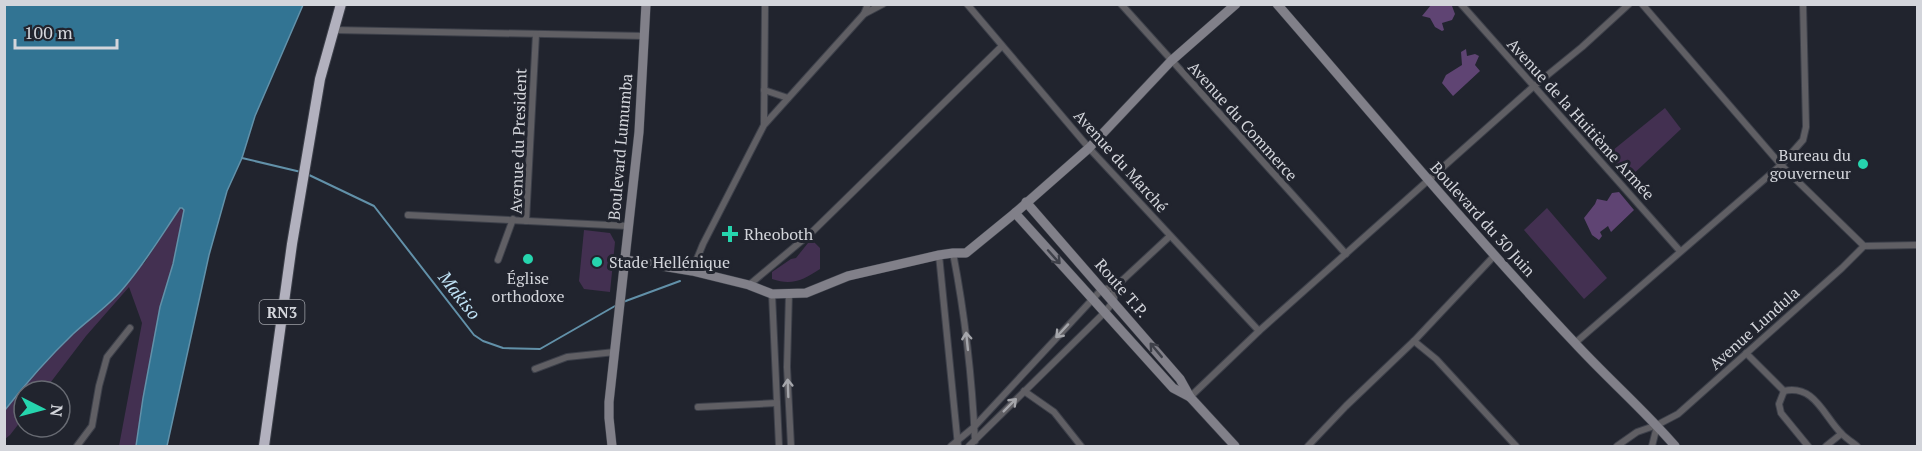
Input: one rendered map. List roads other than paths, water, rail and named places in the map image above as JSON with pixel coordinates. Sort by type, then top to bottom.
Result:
[{"type":"highway","name":"RN3","points":[[264,447],[292,244],[320,79],[341,4]]},
{"type":"street","name":"Boulevard Lumumba","points":[[611,446],[609,402],[639,132],[646,4]]},
{"type":"street","points":[[764,125],[765,4]]},
{"type":"street","points":[[864,14],[868,4]]},
{"type":"street","points":[[692,271],[764,125],[864,14],[882,4]]},
{"type":"street","name":"Avenue du Marché","points":[[967,4],[1089,148],[1259,331]]},
{"type":"street","name":"Avenue du Commerce","points":[[1121,4],[1346,254]]},
{"type":"street","points":[[626,260],[692,271],[749,285],[772,294],[806,293],[848,276],[939,255],[966,253],[1089,148],[1171,61],[1236,4]]},
{"type":"street","name":"Boulevard du 30 Juin","points":[[1277,4],[1428,181],[1575,343],[1657,425],[1675,447]]},
{"type":"street","name":"Avenue de la Huitième Armée","points":[[1461,4],[1680,251]]},
{"type":"street","points":[[1190,397],[1259,331],[1629,4]]},
{"type":"street","points":[[1642,4],[1781,165],[1864,246],[1917,245]]},
{"type":"street","points":[[1575,343],[1781,165],[1803,140],[1807,118],[1803,4]]},
{"type":"street","points":[[334,30],[645,36]]},
{"type":"street","name":"Avenue du President","points":[[536,34],[526,221],[628,226]]},
{"type":"street","points":[[749,285],[811,233],[1002,45]]},
{"type":"street","points":[[764,90],[788,98]]},
{"type":"street","name":"Route T.P.","points":[[1026,202],[1114,301],[1180,379],[1190,397],[1235,447]]},
{"type":"street","name":"Route T.P.","points":[[1015,213],[1173,388],[1190,397]]},
{"type":"street","points":[[408,215],[526,221]]},
{"type":"street","points":[[498,260],[513,219]]},
{"type":"street","points":[[951,447],[958,443],[1102,289],[1114,288],[1170,236]]},
{"type":"street","name":"Avenue Lundula","points":[[1617,447],[1637,432],[1678,414],[1864,246]]},
{"type":"street","points":[[953,253],[964,309],[975,441]]},
{"type":"street","points":[[939,255],[958,443]]},
{"type":"street","points":[[1308,447],[1346,406],[1414,341],[1495,255]]},
{"type":"street","points":[[969,447],[1105,312],[1114,301],[1114,288]]},
{"type":"street","points":[[789,292],[787,367],[791,447]]},
{"type":"street","points":[[772,294],[779,447]]},
{"type":"street","points":[[77,447],[92,426],[107,357],[130,328]]},
{"type":"street","points":[[1414,341],[1436,360],[1516,447]]},
{"type":"street","points":[[535,369],[567,357],[615,352]]},
{"type":"street","points":[[1746,353],[1784,391]]},
{"type":"street","points":[[1784,391],[1794,389],[1814,399],[1841,434],[1857,447]]},
{"type":"street","points":[[1024,391],[1054,412],[1081,447]]},
{"type":"street","points":[[1784,391],[1779,404],[1781,413],[1808,447]]},
{"type":"street","points":[[698,407],[777,403]]},
{"type":"street","points":[[1652,447],[1657,425]]},
{"type":"street","points":[[1826,447],[1841,434]]},
{"type":"water","points":[[5,4],[303,5],[255,116],[242,158],[227,191],[209,255],[167,446],[136,446],[160,307],[173,264],[184,210],[182,208],[121,291],[73,334],[30,379],[12,379],[12,401],[5,410]]},
{"type":"waterway","name":"Makiso","points":[[242,158],[301,172]]},
{"type":"waterway","name":"Makiso","points":[[307,174],[374,206],[474,335],[483,341],[503,348],[540,349],[615,306]]},
{"type":"waterway","name":"Makiso","points":[[623,302],[680,281]]},
{"type":"place","name":"Bureau du gouverneur","points":[[1863,164]]},
{"type":"place","name":"Rheoboth","points":[[730,234]]},
{"type":"place","name":"Église orthodoxe","points":[[528,259]]},
{"type":"place","name":"Stade Hellénique","points":[[597,262]]}]
